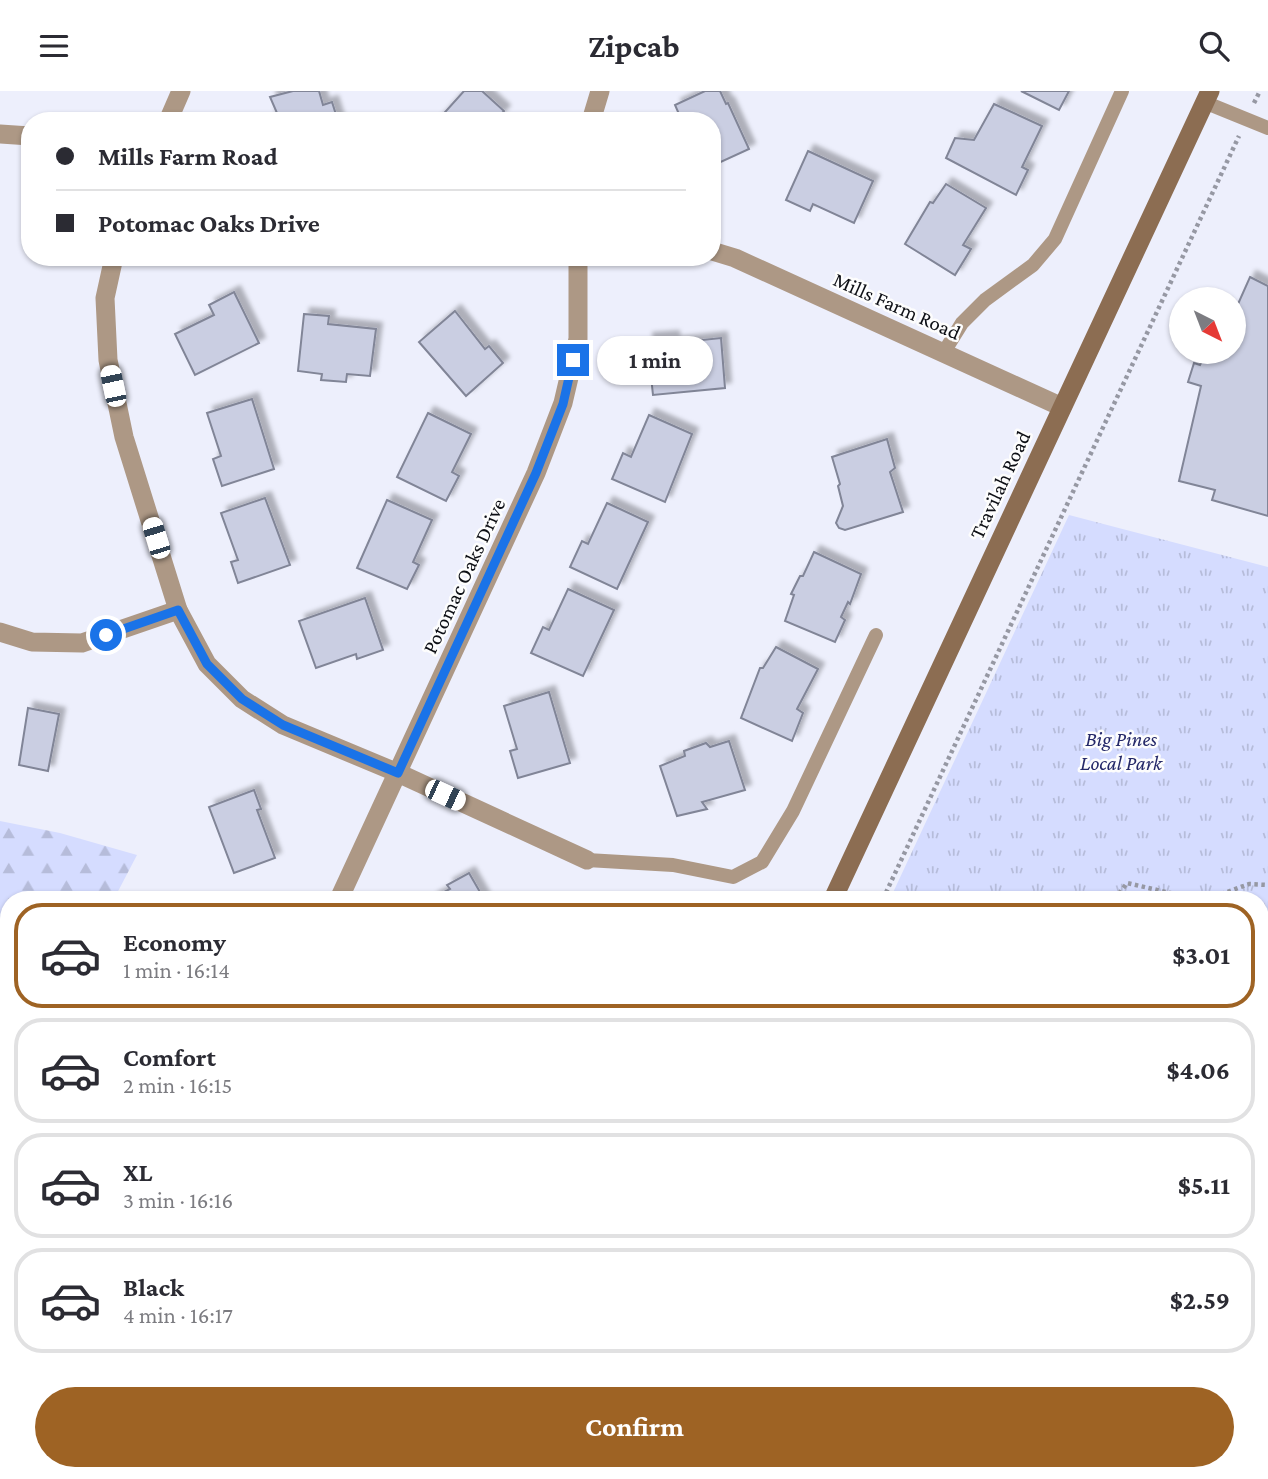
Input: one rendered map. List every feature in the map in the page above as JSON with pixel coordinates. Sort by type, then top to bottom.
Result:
[{"type":"main road","name":"Travilah Road","points":[[838,891],[1207,96]]},
{"type":"street","points":[[172,112],[181,91]]},
{"type":"street","points":[[594,112],[600,91]]},
{"type":"street","points":[[0,134],[21,135]]},
{"type":"street","name":"Mills Farm Road","points":[[721,254],[1062,407]]},
{"type":"street","points":[[112,266],[105,298],[108,360],[124,437],[178,610],[207,664],[242,699],[283,725],[398,773],[587,860]]},
{"type":"street","name":"Potomac Oaks Drive","points":[[343,891],[536,473],[563,404],[578,339],[578,266]]},
{"type":"street","points":[[0,632],[32,642],[82,643],[178,610]]},
{"type":"lane","points":[[944,352],[961,323],[985,300],[1033,265],[1055,239],[1122,91]]},
{"type":"lane","points":[[1207,96],[1247,120],[1268,128]]},
{"type":"lane","points":[[587,860],[673,865],[733,877],[762,862],[793,811],[876,635]]},
{"type":"path","points":[[887,891],[1260,91]]},
{"type":"path","points":[[1121,891],[1127,883],[1162,891]]},
{"type":"path","points":[[1230,891],[1249,884],[1268,885]]},
{"type":"green space","name":"Big Pines Local Park","points":[[1069,515],[1268,567],[1268,891],[894,891]]},
{"type":"green space","points":[[0,821],[60,833],[137,855],[118,891],[0,891]]},
{"type":"building","points":[[293,91],[319,91],[323,105],[332,102],[335,112],[277,112],[270,97]]},
{"type":"building","points":[[464,91],[482,91],[504,111],[503,112],[445,112]]},
{"type":"building","points":[[705,91],[720,91],[749,149],[721,162],[721,112],[678,112],[675,105]]},
{"type":"building","points":[[1021,91],[1069,91],[1059,110]]},
{"type":"building","points":[[994,104],[1042,126],[1022,167],[1028,170],[1016,195],[946,158],[955,138],[974,140]]},
{"type":"building","points":[[808,151],[873,181],[854,223],[813,204],[810,211],[786,200]]},
{"type":"building","points":[[946,184],[986,208],[963,245],[971,249],[955,275],[905,244],[930,202],[933,203]]},
{"type":"building","points":[[1250,277],[1268,286],[1268,516],[1212,500],[1215,490],[1179,481],[1201,386],[1188,382],[1194,364],[1246,364],[1246,287]]},
{"type":"building","points":[[234,292],[259,343],[195,375],[175,334],[214,315],[209,305]]},
{"type":"building","points":[[455,311],[485,349],[489,346],[503,363],[466,396],[419,342]]},
{"type":"building","points":[[304,314],[329,316],[328,324],[376,329],[370,376],[347,374],[346,382],[321,380],[322,374],[298,371]]},
{"type":"building","points":[[673,337],[674,343],[721,338],[725,388],[653,395],[647,339]]},
{"type":"building","points":[[252,399],[274,469],[222,486],[213,459],[221,456],[207,413]]},
{"type":"building","points":[[428,413],[471,434],[452,472],[459,476],[446,501],[397,477]]},
{"type":"building","points":[[649,415],[692,434],[665,502],[612,479],[623,453],[631,457]]},
{"type":"building","points":[[887,439],[895,468],[890,472],[903,512],[845,530],[839,528],[836,523],[843,506],[832,457]]},
{"type":"building","points":[[265,498],[290,565],[238,583],[231,562],[238,560],[221,513]]},
{"type":"building","points":[[387,500],[432,520],[413,562],[419,565],[407,589],[357,568]]},
{"type":"building","points":[[607,503],[648,522],[617,589],[570,567],[582,541],[588,544]]},
{"type":"building","points":[[814,552],[861,574],[850,604],[848,602],[841,617],[845,620],[835,642],[785,621],[794,595],[791,594]]},
{"type":"building","points":[[568,589],[614,610],[583,676],[531,653],[543,627],[549,630]]},
{"type":"building","points":[[365,598],[383,650],[357,659],[356,654],[316,668],[299,621]]},
{"type":"building","points":[[776,647],[818,669],[797,709],[803,713],[792,741],[741,718],[760,668],[763,668]]},
{"type":"building","points":[[549,692],[570,763],[518,778],[510,751],[517,749],[504,706]]},
{"type":"building","points":[[28,708],[59,714],[48,771],[19,765]]},
{"type":"building","points":[[729,741],[745,790],[702,802],[707,809],[677,816],[660,766],[685,756],[684,751],[706,743],[710,747]]},
{"type":"building","points":[[254,790],[261,809],[257,810],[275,858],[234,873],[209,807]]},
{"type":"building","points":[[469,873],[479,891],[446,891],[450,889],[447,885]]},
{"type":"route","points":[[106,635],[178,610],[207,664],[242,699],[283,725],[398,773],[536,473],[563,404],[573,360]]}]
